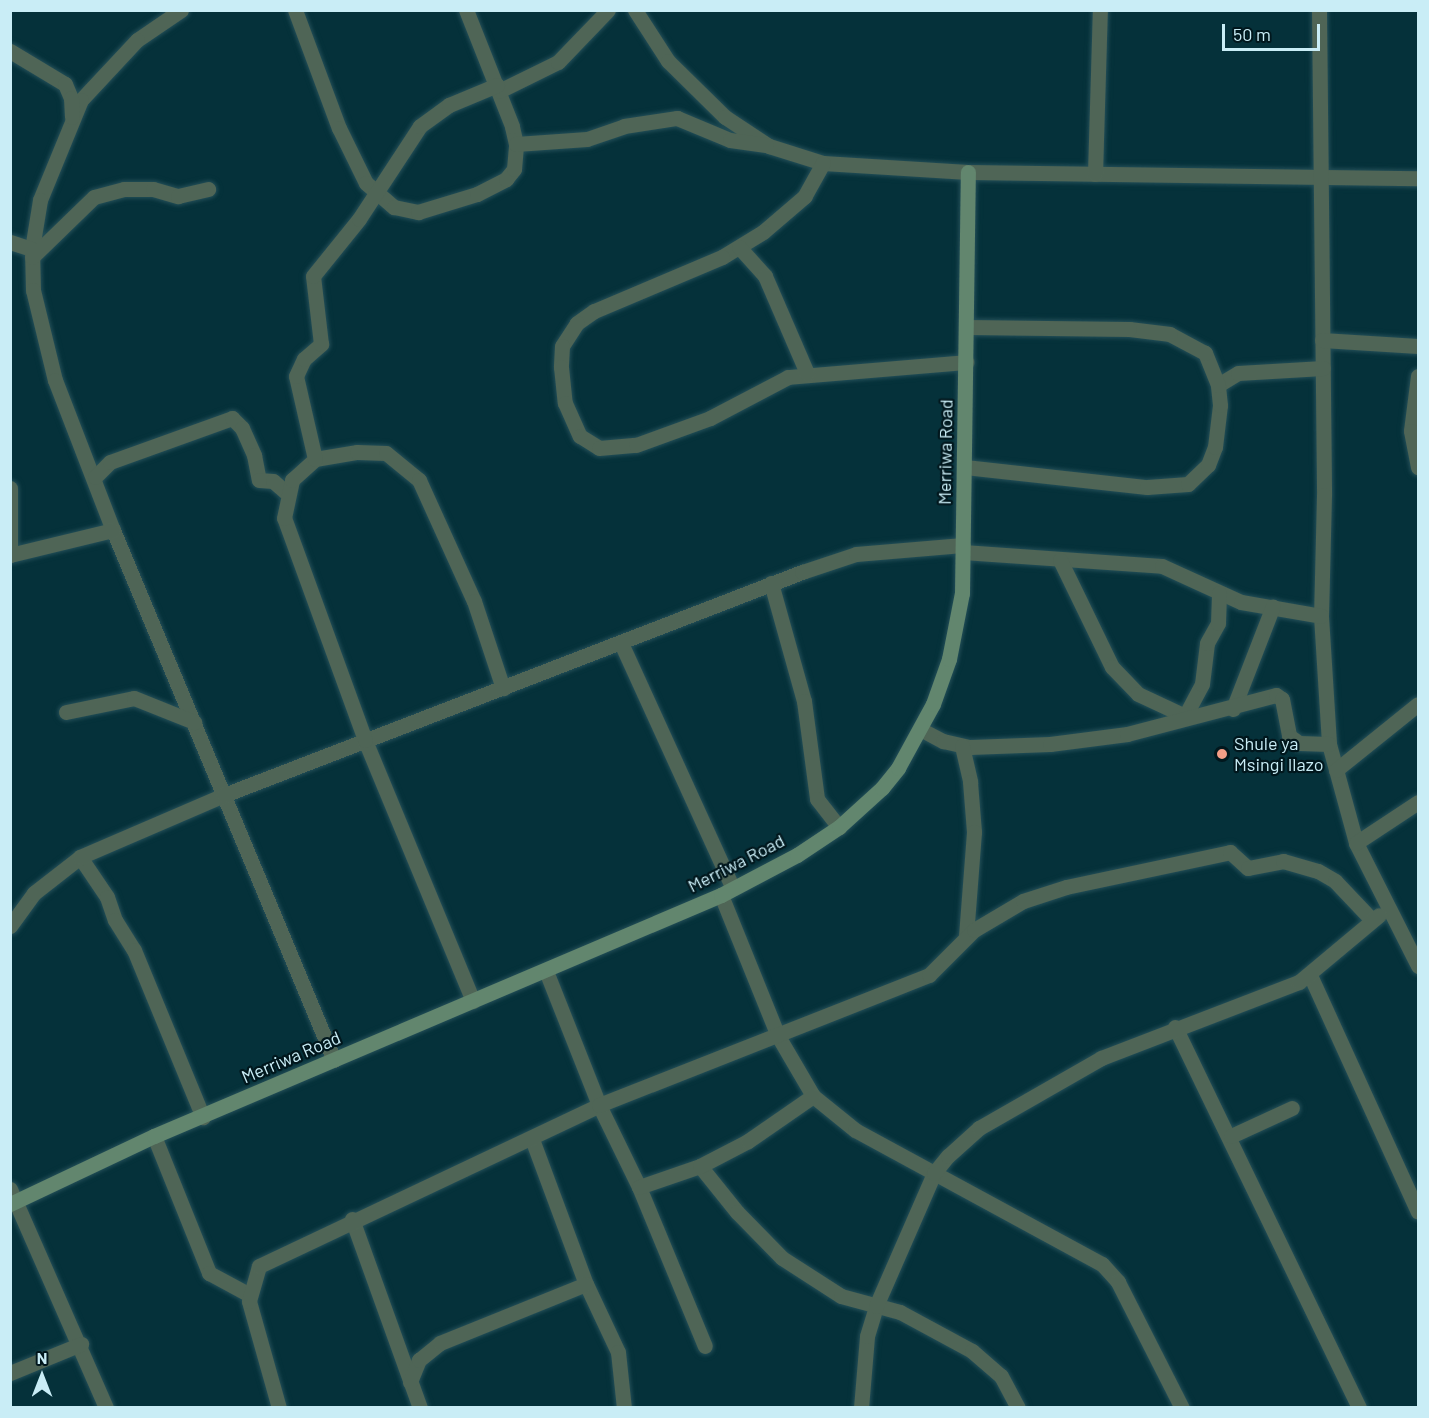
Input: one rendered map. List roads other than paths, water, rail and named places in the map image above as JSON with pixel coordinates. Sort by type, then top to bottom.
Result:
[{"type":"street","points":[[181,10],[137,40],[104,72],[72,117],[40,200],[32,253],[33,290],[55,380],[95,477],[113,530],[334,1060]]},
{"type":"street","points":[[295,10],[339,128],[375,193],[394,207],[411,211],[449,204],[506,179],[514,169],[516,144],[498,88],[466,10]]},
{"type":"street","points":[[315,459],[296,376],[304,359],[321,344],[313,279],[420,126],[433,115],[558,62],[608,10]]},
{"type":"street","points":[[635,10],[668,61],[696,92],[725,117],[769,146]]},
{"type":"street","points":[[1095,174],[1100,10]]},
{"type":"street","points":[[1319,10],[1323,368],[1321,616],[1329,744],[1356,843],[1419,966]]},
{"type":"street","points":[[10,51],[65,84],[71,99],[72,117]]},
{"type":"street","points":[[516,144],[587,138],[624,126],[677,118],[730,140],[769,146],[823,163],[968,172],[1419,178]]},
{"type":"street","points":[[823,163],[805,196],[763,232],[739,247],[594,311],[577,323],[562,346],[570,418],[588,444],[612,449],[636,446],[710,417],[774,382],[807,373],[966,362]]},
{"type":"street","name":"Merriwa Road","points":[[13,1198],[546,971],[727,891],[797,855],[839,827],[882,788],[920,729],[950,659],[962,593],[968,172]]},
{"type":"street","points":[[32,253],[94,197],[124,189],[153,189],[178,196],[208,189]]},
{"type":"street","points":[[10,242],[32,253]]},
{"type":"street","points":[[739,247],[765,276],[807,373]]},
{"type":"street","points":[[964,467],[1147,487],[1188,484],[1208,465],[1215,447],[1218,385],[1205,353],[1159,331],[967,327]]},
{"type":"street","points":[[1322,340],[1419,346]]},
{"type":"street","points":[[1218,385],[1238,373],[1323,368]]},
{"type":"street","points":[[1419,376],[1411,432],[1419,467]]},
{"type":"street","points":[[95,477],[110,462],[232,418],[242,428],[250,446],[259,480],[273,481],[286,493]]},
{"type":"street","points":[[473,1001],[365,740],[341,666],[291,545],[284,518],[286,493],[297,473],[315,459],[357,452],[386,453],[419,480],[474,601],[503,688]]},
{"type":"street","points":[[10,488],[10,555],[113,530]]},
{"type":"street","points":[[10,926],[34,893],[80,857],[224,795],[771,583],[856,554],[963,548],[1060,560],[1162,566],[1192,577],[1240,602],[1274,606],[1321,616]]},
{"type":"street","points":[[1060,560],[1112,667],[1138,694],[1185,716]]},
{"type":"street","points":[[771,583],[804,701],[818,799],[839,827]]},
{"type":"street","points":[[1218,623],[1219,593]]},
{"type":"street","points":[[1185,716],[1202,684],[1207,643],[1218,623],[1240,602]]},
{"type":"street","points":[[1233,709],[1274,606]]},
{"type":"street","points":[[621,643],[727,891],[778,1036],[813,1096],[840,1120],[934,1173],[1072,1244],[1102,1264],[1118,1282],[1182,1407]]},
{"type":"street","points":[[920,729],[962,746],[1050,744],[1127,734],[1185,716],[1233,709],[1276,695],[1282,699],[1288,736],[1299,742],[1329,744]]},
{"type":"street","points":[[66,712],[134,698],[194,722]]},
{"type":"street","points":[[1336,770],[1419,704]]},
{"type":"street","points":[[962,746],[970,782],[974,832],[966,937]]},
{"type":"street","points":[[1356,843],[1419,802]]},
{"type":"street","points":[[279,1407],[254,1331],[248,1294],[259,1266],[352,1219],[532,1139],[599,1105],[778,1036],[862,999],[929,975],[966,937],[1023,901],[1066,887],[1230,852],[1248,868],[1283,861],[1318,871],[1335,881],[1371,919]]},
{"type":"street","points":[[80,857],[107,897],[115,920],[134,950],[203,1117]]},
{"type":"street","points":[[861,1407],[867,1336],[876,1306],[934,1173],[979,1128],[1027,1098],[1101,1058],[1175,1026],[1278,992],[1310,975],[1371,919],[1390,910]]},
{"type":"street","points":[[546,971],[599,1105],[639,1187],[705,1346]]},
{"type":"street","points":[[1310,975],[1419,1212]]},
{"type":"street","points":[[1175,1026],[1231,1136],[1359,1407]]},
{"type":"street","points":[[639,1187],[700,1166],[757,1135],[813,1096]]},
{"type":"street","points":[[1231,1136],[1292,1108]]},
{"type":"street","points":[[154,1136],[209,1273],[248,1294]]},
{"type":"street","points":[[532,1139],[586,1284],[618,1352],[624,1407]]},
{"type":"street","points":[[700,1166],[736,1212],[782,1258],[823,1287],[900,1312],[972,1351],[1001,1376],[1018,1407]]},
{"type":"street","points":[[13,1198],[81,1344],[106,1407]]},
{"type":"street","points":[[352,1219],[420,1407]]},
{"type":"street","points":[[410,1382],[418,1360],[441,1343],[586,1284]]},
{"type":"street","points":[[10,1373],[81,1344]]},
{"type":"place","name":"Shule ya Msingi Ilazo","points":[[1222,754]]}]
